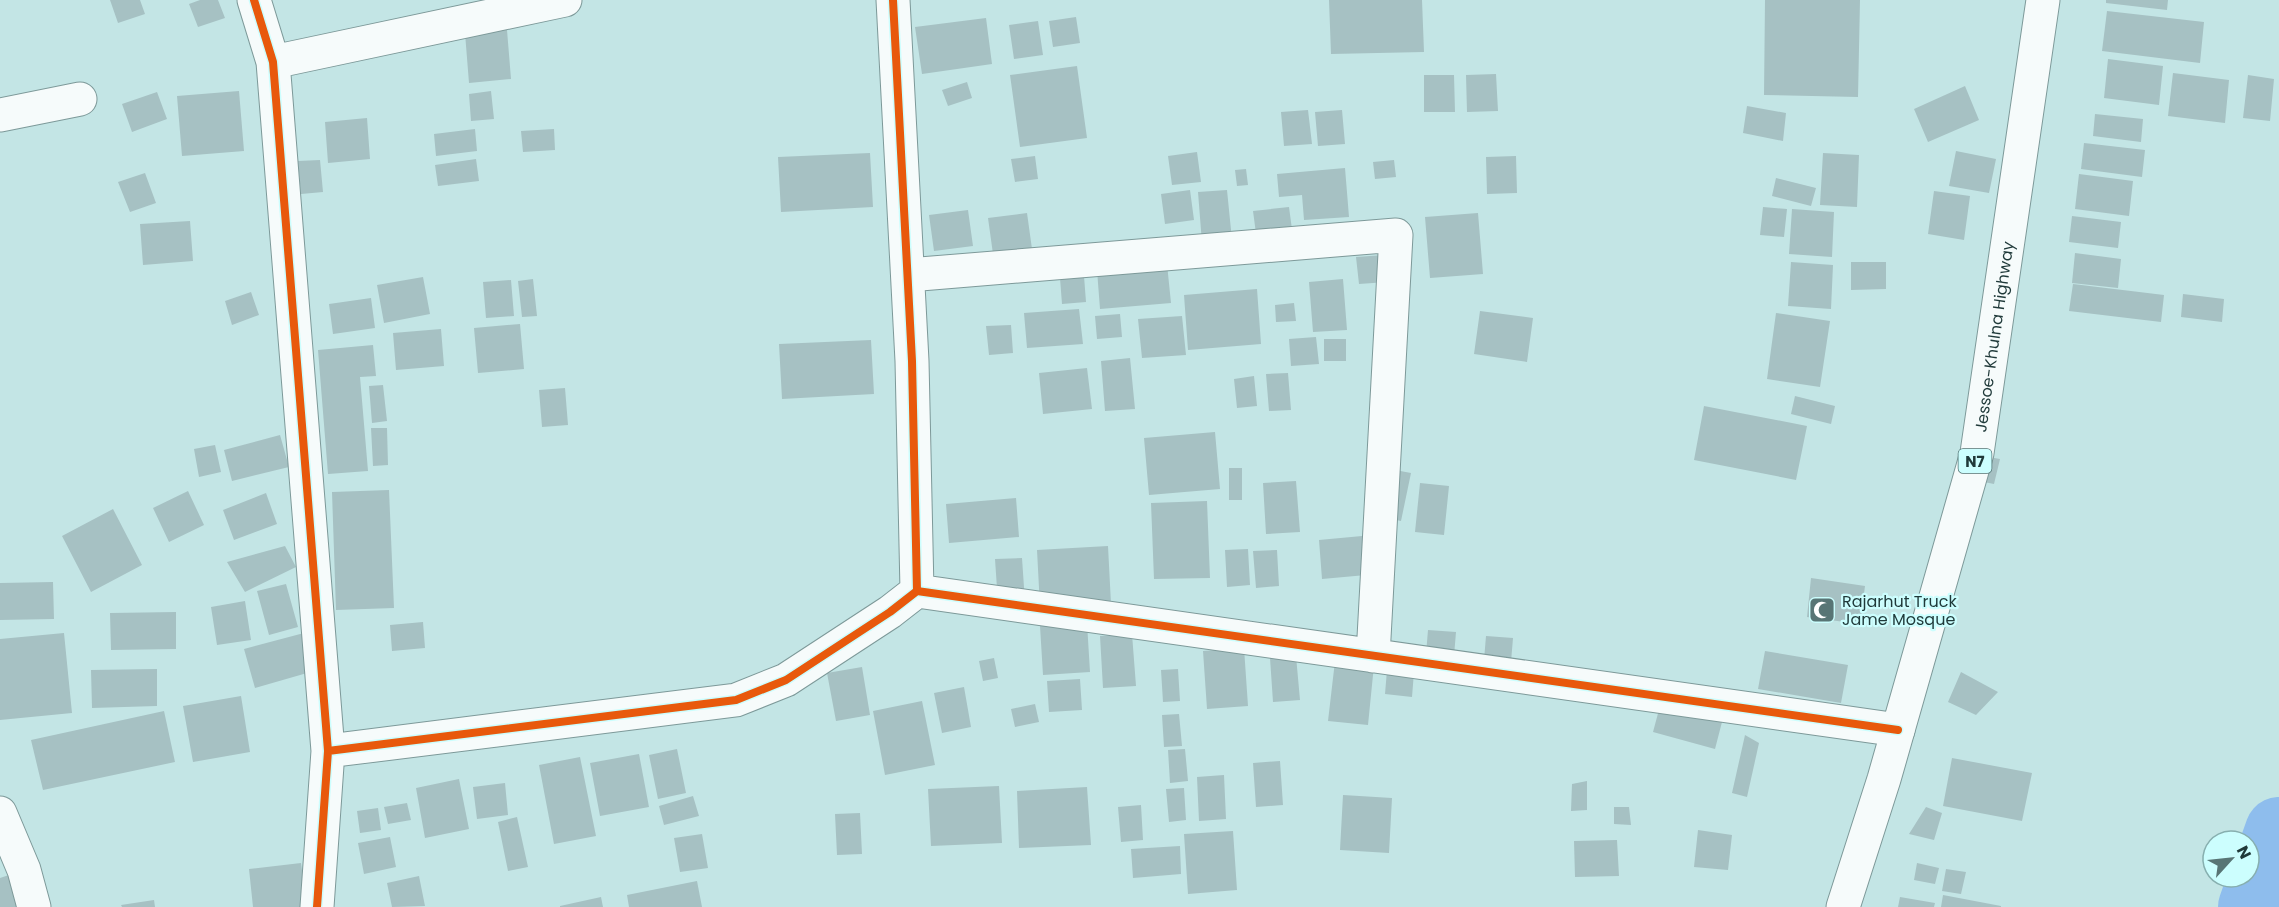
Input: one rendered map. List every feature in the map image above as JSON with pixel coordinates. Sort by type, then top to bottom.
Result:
[{"type":"main road","points":[[254,0],[273,62],[328,751],[317,907]]},
{"type":"main road","points":[[273,62],[565,0]]},
{"type":"main road","points":[[893,0],[908,275],[917,591]]},
{"type":"main road","name":"Jessoe-Khulna Highway","points":[[1843,907],[1898,730],[1977,453],[2043,0]]},
{"type":"main road","points":[[0,115],[80,99]]},
{"type":"main road","points":[[908,275],[1396,235],[1373,656]]},
{"type":"main road","points":[[328,751],[736,700],[786,680],[890,612],[917,591],[1898,730]]},
{"type":"main road","points":[[0,813],[24,870],[34,907]]},
{"type":"building","points":[[110,0],[140,0],[145,14],[118,23]]},
{"type":"building","points":[[200,0],[218,0],[225,18],[198,27],[189,4]]},
{"type":"building","points":[[1329,0],[1422,0],[1424,52],[1331,54]]},
{"type":"building","points":[[1765,0],[1860,0],[1858,97],[1764,95]]},
{"type":"building","points":[[2106,0],[2168,0],[2167,10],[2106,3]]},
{"type":"building","points":[[2107,11],[2204,22],[2200,63],[2102,51]]},
{"type":"building","points":[[1076,17],[1080,43],[1053,47],[1049,21]]},
{"type":"building","points":[[986,18],[992,64],[922,74],[915,27]]},
{"type":"building","points":[[1038,21],[1043,55],[1014,59],[1009,25]]},
{"type":"building","points":[[507,30],[511,79],[469,83],[465,33]]},
{"type":"building","points":[[2108,59],[2163,66],[2159,105],[2104,98]]},
{"type":"building","points":[[1077,66],[1087,138],[1020,147],[1010,75]]},
{"type":"building","points":[[2173,73],[2229,80],[2225,123],[2168,116]]},
{"type":"building","points":[[1496,74],[1498,111],[1467,112],[1466,75]]},
{"type":"building","points":[[1424,75],[1454,75],[1455,112],[1424,112]]},
{"type":"building","points":[[2248,75],[2274,79],[2270,121],[2243,118]]},
{"type":"building","points":[[967,82],[972,98],[948,106],[942,90]]},
{"type":"building","points":[[1965,86],[1979,120],[1928,142],[1914,109]]},
{"type":"building","points":[[239,91],[244,151],[182,156],[177,96]]},
{"type":"building","points":[[491,91],[494,119],[471,121],[469,94]]},
{"type":"building","points":[[157,92],[167,119],[132,132],[122,104]]},
{"type":"building","points":[[1747,106],[1786,113],[1783,141],[1743,133]]},
{"type":"building","points":[[1308,110],[1312,144],[1284,146],[1281,112]]},
{"type":"building","points":[[1342,110],[1345,144],[1318,146],[1315,112]]},
{"type":"building","points":[[2095,114],[2143,119],[2141,142],[2093,136]]},
{"type":"building","points":[[367,118],[370,159],[328,163],[325,122]]},
{"type":"building","points":[[475,129],[477,151],[436,156],[434,134]]},
{"type":"building","points":[[554,129],[555,150],[523,152],[521,131]]},
{"type":"building","points":[[2084,143],[2145,150],[2142,177],[2081,169]]},
{"type":"building","points":[[1956,151],[1996,159],[1989,193],[1949,186]]},
{"type":"building","points":[[1197,152],[1201,182],[1172,185],[1168,156]]},
{"type":"building","points":[[870,153],[873,207],[781,212],[778,157]]},
{"type":"building","points":[[1823,153],[1859,155],[1857,207],[1820,205]]},
{"type":"building","points":[[1035,156],[1038,179],[1015,182],[1011,159]]},
{"type":"building","points":[[1516,156],[1517,193],[1487,194],[1486,157]]},
{"type":"building","points":[[476,159],[479,181],[438,186],[435,165]]},
{"type":"building","points":[[320,160],[323,192],[301,194],[298,161]]},
{"type":"building","points":[[1394,160],[1396,177],[1375,179],[1373,162]]},
{"type":"building","points":[[1345,168],[1349,217],[1304,220],[1302,195],[1279,197],[1277,174]]},
{"type":"building","points":[[1246,169],[1248,185],[1237,186],[1235,170]]},
{"type":"building","points":[[145,173],[156,203],[130,212],[118,182]]},
{"type":"building","points":[[2079,174],[2133,181],[2129,216],[2075,209]]},
{"type":"building","points":[[1776,178],[1816,188],[1811,206],[1772,196]]},
{"type":"building","points":[[1190,190],[1194,220],[1165,224],[1161,194]]},
{"type":"building","points":[[1227,190],[1232,240],[1202,243],[1198,192]]},
{"type":"building","points":[[1934,191],[1970,196],[1964,240],[1928,234]]},
{"type":"building","points":[[1289,207],[1293,237],[1257,241],[1253,211]]},
{"type":"building","points":[[1763,207],[1787,209],[1784,237],[1760,235]]},
{"type":"building","points":[[1792,209],[1834,212],[1832,257],[1789,254]]},
{"type":"building","points":[[968,210],[973,246],[934,251],[929,215]]},
{"type":"building","points":[[1027,213],[1032,249],[993,254],[988,218]]},
{"type":"building","points":[[1478,213],[1483,274],[1430,278],[1425,217]]},
{"type":"building","points":[[2072,216],[2121,222],[2118,248],[2069,242]]},
{"type":"building","points":[[190,221],[193,261],[143,265],[140,224]]},
{"type":"building","points":[[2075,253],[2121,259],[2118,288],[2072,283]]},
{"type":"building","points":[[1384,255],[1387,282],[1359,284],[1356,257]]},
{"type":"building","points":[[1791,262],[1833,265],[1831,309],[1788,306]]},
{"type":"building","points":[[1851,262],[1886,262],[1886,289],[1851,290]]},
{"type":"building","points":[[1167,264],[1171,303],[1100,309],[1097,270]]},
{"type":"building","points":[[1084,276],[1086,302],[1062,304],[1060,278]]},
{"type":"building","points":[[423,277],[430,314],[384,323],[377,285]]},
{"type":"building","points":[[533,279],[537,316],[522,317],[518,281]]},
{"type":"building","points":[[1343,279],[1347,330],[1313,332],[1309,282]]},
{"type":"building","points":[[511,280],[514,316],[486,318],[483,282]]},
{"type":"building","points":[[2073,284],[2164,295],[2161,322],[2069,311]]},
{"type":"building","points":[[1257,289],[1261,344],[1188,350],[1184,295]]},
{"type":"building","points":[[251,292],[259,315],[232,325],[225,301]]},
{"type":"building","points":[[2183,294],[2224,299],[2222,322],[2181,317]]},
{"type":"building","points":[[371,298],[375,328],[333,334],[329,304]]},
{"type":"building","points":[[1294,303],[1296,321],[1276,322],[1275,305]]},
{"type":"building","points":[[1079,309],[1083,344],[1027,348],[1024,313]]},
{"type":"building","points":[[1480,311],[1533,318],[1527,362],[1474,354]]},
{"type":"building","points":[[1776,313],[1830,321],[1820,387],[1767,379]]},
{"type":"building","points":[[1120,314],[1122,337],[1097,339],[1095,316]]},
{"type":"building","points":[[1182,316],[1186,355],[1142,358],[1138,319]]},
{"type":"building","points":[[520,324],[524,369],[478,373],[474,328]]},
{"type":"building","points":[[1011,325],[1013,353],[989,355],[986,326]]},
{"type":"building","points":[[441,329],[444,366],[396,370],[393,333]]},
{"type":"building","points":[[1316,337],[1319,364],[1291,366],[1289,339]]},
{"type":"building","points":[[1324,339],[1346,339],[1346,361],[1324,361]]},
{"type":"building","points":[[871,340],[874,394],[782,399],[779,344]]},
{"type":"building","points":[[373,345],[376,376],[360,377],[368,471],[328,474],[318,350]]},
{"type":"building","points":[[1130,358],[1135,409],[1105,411],[1101,361]]},
{"type":"building","points":[[1087,368],[1092,409],[1043,414],[1039,373]]},
{"type":"building","points":[[1288,373],[1291,410],[1269,411],[1266,374]]},
{"type":"building","points":[[1254,376],[1257,406],[1237,408],[1234,379]]},
{"type":"building","points":[[383,385],[387,421],[372,423],[369,386]]},
{"type":"building","points":[[565,388],[568,425],[542,427],[539,390]]},
{"type":"building","points":[[1795,396],[1835,406],[1831,424],[1791,414]]},
{"type":"building","points":[[1704,406],[1807,426],[1796,480],[1694,460]]},
{"type":"building","points":[[371,428],[387,428],[388,465],[373,466]]},
{"type":"building","points":[[1215,432],[1220,489],[1149,495],[1144,438]]},
{"type":"building","points":[[280,435],[289,467],[232,481],[224,450]]},
{"type":"building","points":[[215,445],[221,472],[199,477],[194,449]]},
{"type":"building","points":[[1983,456],[2000,459],[1994,484],[1979,481]]},
{"type":"building","points":[[1229,468],[1242,468],[1242,500],[1229,500]]},
{"type":"building","points":[[1395,470],[1411,473],[1401,521],[1386,518]]},
{"type":"building","points":[[1296,481],[1300,532],[1266,534],[1263,483]]},
{"type":"building","points":[[1420,483],[1449,486],[1444,535],[1415,532]]},
{"type":"building","points":[[389,490],[394,608],[336,610],[332,492]]},
{"type":"building","points":[[188,491],[204,525],[169,542],[153,508]]},
{"type":"building","points":[[266,493],[277,524],[234,540],[223,510]]},
{"type":"building","points":[[1016,498],[1019,537],[949,543],[946,504]]},
{"type":"building","points":[[1207,501],[1210,578],[1154,579],[1151,503]]},
{"type":"building","points":[[113,509],[142,565],[91,592],[62,536]]},
{"type":"building","points":[[1362,536],[1366,575],[1322,579],[1319,540]]},
{"type":"building","points":[[285,546],[296,567],[245,592],[227,562]]},
{"type":"building","points":[[1108,546],[1111,604],[1040,607],[1037,550]]},
{"type":"building","points":[[1248,549],[1250,585],[1227,587],[1225,550]]},
{"type":"building","points":[[1277,550],[1279,586],[1256,588],[1253,551]]},
{"type":"building","points":[[1022,558],[1025,602],[998,603],[995,559]]},
{"type":"building","points":[[1811,578],[1865,586],[1860,624],[1807,617]]},
{"type":"building","points":[[53,582],[54,619],[0,620],[0,583]]},
{"type":"building","points":[[286,584],[298,627],[269,635],[257,591]]},
{"type":"building","points":[[245,601],[251,640],[217,645],[211,607]]},
{"type":"building","points":[[176,612],[176,649],[111,650],[110,613]]},
{"type":"building","points":[[423,622],[425,648],[392,651],[390,625]]},
{"type":"building","points":[[1087,623],[1090,672],[1043,675],[1040,626]]},
{"type":"building","points":[[1428,630],[1456,632],[1454,656],[1426,654]]},
{"type":"building","points":[[64,633],[72,713],[0,720],[0,639]]},
{"type":"building","points":[[304,633],[314,671],[255,688],[244,649]]},
{"type":"building","points":[[1132,634],[1136,686],[1103,688],[1100,636]]},
{"type":"building","points":[[1486,636],[1513,638],[1511,662],[1484,660]]},
{"type":"building","points":[[1244,648],[1248,706],[1207,709],[1203,651]]},
{"type":"building","points":[[1765,651],[1848,665],[1841,703],[1758,689]]},
{"type":"building","points":[[1296,656],[1300,700],[1273,702],[1270,658]]},
{"type":"building","points":[[994,658],[998,678],[983,681],[979,661]]},
{"type":"building","points":[[1335,661],[1374,665],[1368,725],[1328,721]]},
{"type":"building","points":[[862,667],[870,715],[836,721],[827,673]]},
{"type":"building","points":[[157,669],[157,706],[92,708],[91,670]]},
{"type":"building","points":[[1178,669],[1180,701],[1163,702],[1161,670]]},
{"type":"building","points":[[1387,670],[1414,672],[1412,697],[1385,694]]},
{"type":"building","points":[[1961,672],[1998,692],[1976,715],[1948,702]]},
{"type":"building","points":[[1080,679],[1082,710],[1049,712],[1047,681]]},
{"type":"building","points":[[964,687],[971,727],[942,733],[934,693]]},
{"type":"building","points":[[241,696],[250,752],[193,762],[183,706]]},
{"type":"building","points":[[922,701],[935,765],[885,775],[873,711]]},
{"type":"building","points":[[1035,704],[1039,722],[1015,727],[1011,709]]},
{"type":"building","points":[[1660,706],[1722,722],[1715,749],[1653,732]]},
{"type":"building","points":[[164,711],[175,762],[43,790],[31,740]]},
{"type":"building","points":[[1179,714],[1182,746],[1164,747],[1162,715]]},
{"type":"building","points":[[1745,735],[1759,743],[1747,797],[1732,793]]},
{"type":"building","points":[[677,749],[686,793],[658,799],[649,755]]},
{"type":"building","points":[[1185,749],[1188,781],[1170,783],[1168,750]]},
{"type":"building","points":[[639,754],[649,807],[600,816],[590,763]]},
{"type":"building","points":[[580,757],[596,836],[554,844],[539,765]]},
{"type":"building","points":[[1952,758],[2032,773],[2022,821],[1943,806]]},
{"type":"building","points":[[1280,761],[1283,805],[1256,807],[1253,763]]},
{"type":"building","points":[[1224,775],[1226,819],[1199,821],[1197,777]]},
{"type":"building","points":[[459,779],[469,829],[425,838],[416,788]]},
{"type":"building","points":[[1587,781],[1587,810],[1571,811],[1572,784]]},
{"type":"building","points":[[505,783],[508,815],[477,819],[473,787]]},
{"type":"building","points":[[999,786],[1002,843],[931,846],[928,789]]},
{"type":"building","points":[[1087,787],[1091,845],[1019,848],[1017,791]]},
{"type":"building","points":[[1184,788],[1186,820],[1169,822],[1166,789]]},
{"type":"building","points":[[1343,795],[1392,798],[1389,853],[1340,850]]},
{"type":"building","points":[[693,796],[699,816],[664,825],[659,806]]},
{"type":"building","points":[[407,803],[411,820],[388,824],[384,807]]},
{"type":"building","points":[[1141,805],[1143,840],[1121,842],[1118,807]]},
{"type":"building","points":[[1614,807],[1629,807],[1631,825],[1614,824]]},
{"type":"building","points":[[1926,807],[1942,813],[1934,840],[1909,834]]},
{"type":"building","points":[[378,808],[381,830],[360,833],[357,811]]},
{"type":"building","points":[[860,813],[862,854],[837,855],[835,814]]},
{"type":"building","points":[[517,817],[528,867],[508,871],[498,822]]},
{"type":"building","points":[[1698,830],[1732,835],[1728,870],[1694,867]]},
{"type":"building","points":[[1233,831],[1237,890],[1188,894],[1184,834]]},
{"type":"building","points":[[702,834],[708,868],[680,872],[674,838]]},
{"type":"building","points":[[390,837],[396,867],[364,874],[358,843]]},
{"type":"building","points":[[1617,840],[1619,876],[1575,877],[1574,841]]},
{"type":"building","points":[[1180,846],[1181,874],[1133,878],[1131,849]]},
{"type":"building","points":[[301,863],[307,907],[253,907],[249,869]]},
{"type":"building","points":[[1917,863],[1939,868],[1935,884],[1914,880]]},
{"type":"building","points":[[1946,869],[1966,872],[1961,894],[1942,891]]},
{"type":"building","points":[[9,875],[19,907],[0,907],[0,878]]},
{"type":"building","points":[[419,876],[425,906],[392,907],[387,883]]},
{"type":"building","points":[[697,881],[702,907],[629,907],[627,895]]},
{"type":"building","points":[[1943,895],[2001,906],[2001,907],[1941,907]]},
{"type":"building","points":[[601,897],[603,907],[560,907],[560,906]]},
{"type":"building","points":[[1900,897],[1935,903],[1934,907],[1898,907]]},
{"type":"building","points":[[154,900],[155,907],[122,907],[121,905]]},
{"type":"waterway","points":[[2252,907],[2279,831]]},
{"type":"cycle path","points":[[254,0],[273,62],[328,751],[317,907]]},
{"type":"cycle path","points":[[328,751],[736,700],[786,680],[890,612],[917,591],[912,361],[893,0]]},
{"type":"cycle path","points":[[917,591],[1898,730]]},
{"type":"place","name":"Rajarhut Truck Jame Mosque","points":[[1822,610]]}]
